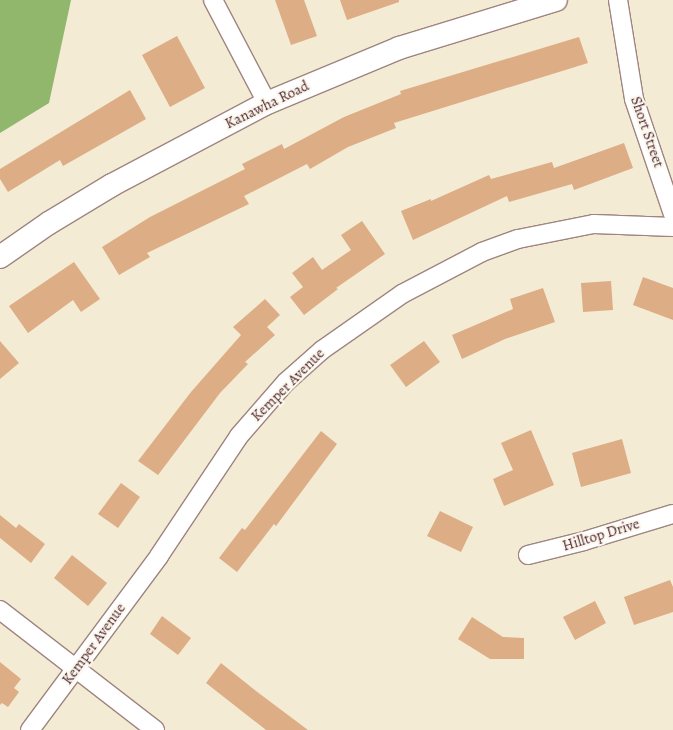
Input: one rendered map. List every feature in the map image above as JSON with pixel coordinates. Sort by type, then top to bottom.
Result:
[{"type":"street","points":[[213,0],[267,103]]},
{"type":"street","name":"Kanawha Road","points":[[0,257],[49,223],[112,185],[267,103],[399,48],[556,0]]},
{"type":"street","name":"Short Street","points":[[618,0],[624,48],[634,99],[673,214]]},
{"type":"street","name":"Kemper Avenue","points":[[30,730],[159,556],[239,436],[286,382],[361,321],[441,272],[482,252],[518,239],[594,224],[673,227]]},
{"type":"street","name":"Hilltop Drive","points":[[528,555],[584,541],[673,514]]},
{"type":"street","points":[[0,610],[75,670],[155,730]]},
{"type":"green space","points":[[0,0],[71,0],[49,103],[0,133]]},
{"type":"building","points":[[275,0],[304,0],[317,36],[291,45]]},
{"type":"building","points":[[340,0],[399,0],[399,2],[347,20]]},
{"type":"building","points":[[177,36],[205,88],[170,107],[142,55]]},
{"type":"building","points":[[579,37],[588,63],[394,123],[396,128],[348,147],[310,169],[307,164],[244,196],[249,204],[147,253],[150,257],[119,275],[102,247],[150,217],[245,169],[242,164],[282,144],[284,149],[344,117],[401,94],[400,91]]},
{"type":"building","points":[[130,90],[146,119],[63,166],[60,160],[8,192],[0,179],[0,169]]},
{"type":"building","points":[[624,143],[633,168],[574,190],[572,184],[509,202],[507,196],[413,240],[401,211],[431,199],[431,201],[489,175],[491,179],[552,162],[554,168]]},
{"type":"building","points":[[362,221],[385,254],[336,288],[338,289],[304,315],[290,297],[303,287],[292,273],[313,257],[322,270],[351,250],[341,235]]},
{"type":"building","points":[[74,262],[100,299],[81,312],[73,300],[28,333],[9,306]]},
{"type":"building","points":[[643,277],[673,288],[673,320],[633,305]]},
{"type":"building","points":[[611,281],[613,310],[583,312],[581,283]]},
{"type":"building","points":[[543,288],[555,322],[505,339],[462,359],[452,335],[513,309],[510,299]]},
{"type":"building","points":[[265,299],[280,315],[267,327],[275,335],[245,362],[248,364],[220,393],[158,475],[138,461],[191,392],[241,335],[233,327]]},
{"type":"building","points":[[0,341],[19,363],[0,379]]},
{"type":"building","points":[[424,341],[440,362],[406,387],[390,365]]},
{"type":"building","points":[[531,430],[554,485],[504,506],[493,479],[513,470],[501,443]]},
{"type":"building","points":[[321,431],[337,444],[276,526],[274,524],[237,572],[219,558],[242,528],[245,530]]},
{"type":"building","points":[[622,439],[631,473],[581,487],[572,453]]},
{"type":"building","points":[[121,483],[140,497],[118,528],[98,514]]},
{"type":"building","points":[[440,511],[473,527],[461,552],[427,536]]},
{"type":"building","points":[[0,515],[16,528],[19,524],[45,544],[31,563],[0,538]]},
{"type":"building","points":[[72,555],[107,583],[88,606],[54,578]]},
{"type":"building","points":[[670,580],[673,587],[673,612],[634,625],[624,597]]},
{"type":"building","points":[[595,601],[606,623],[575,640],[563,617]]},
{"type":"building","points":[[162,616],[191,638],[178,655],[150,634]]},
{"type":"building","points":[[472,617],[503,637],[524,638],[524,659],[490,659],[458,639]]},
{"type":"building","points":[[0,662],[21,679],[14,688],[19,692],[8,707],[2,703],[0,705]]},
{"type":"building","points":[[221,663],[308,730],[266,730],[206,683]]}]
